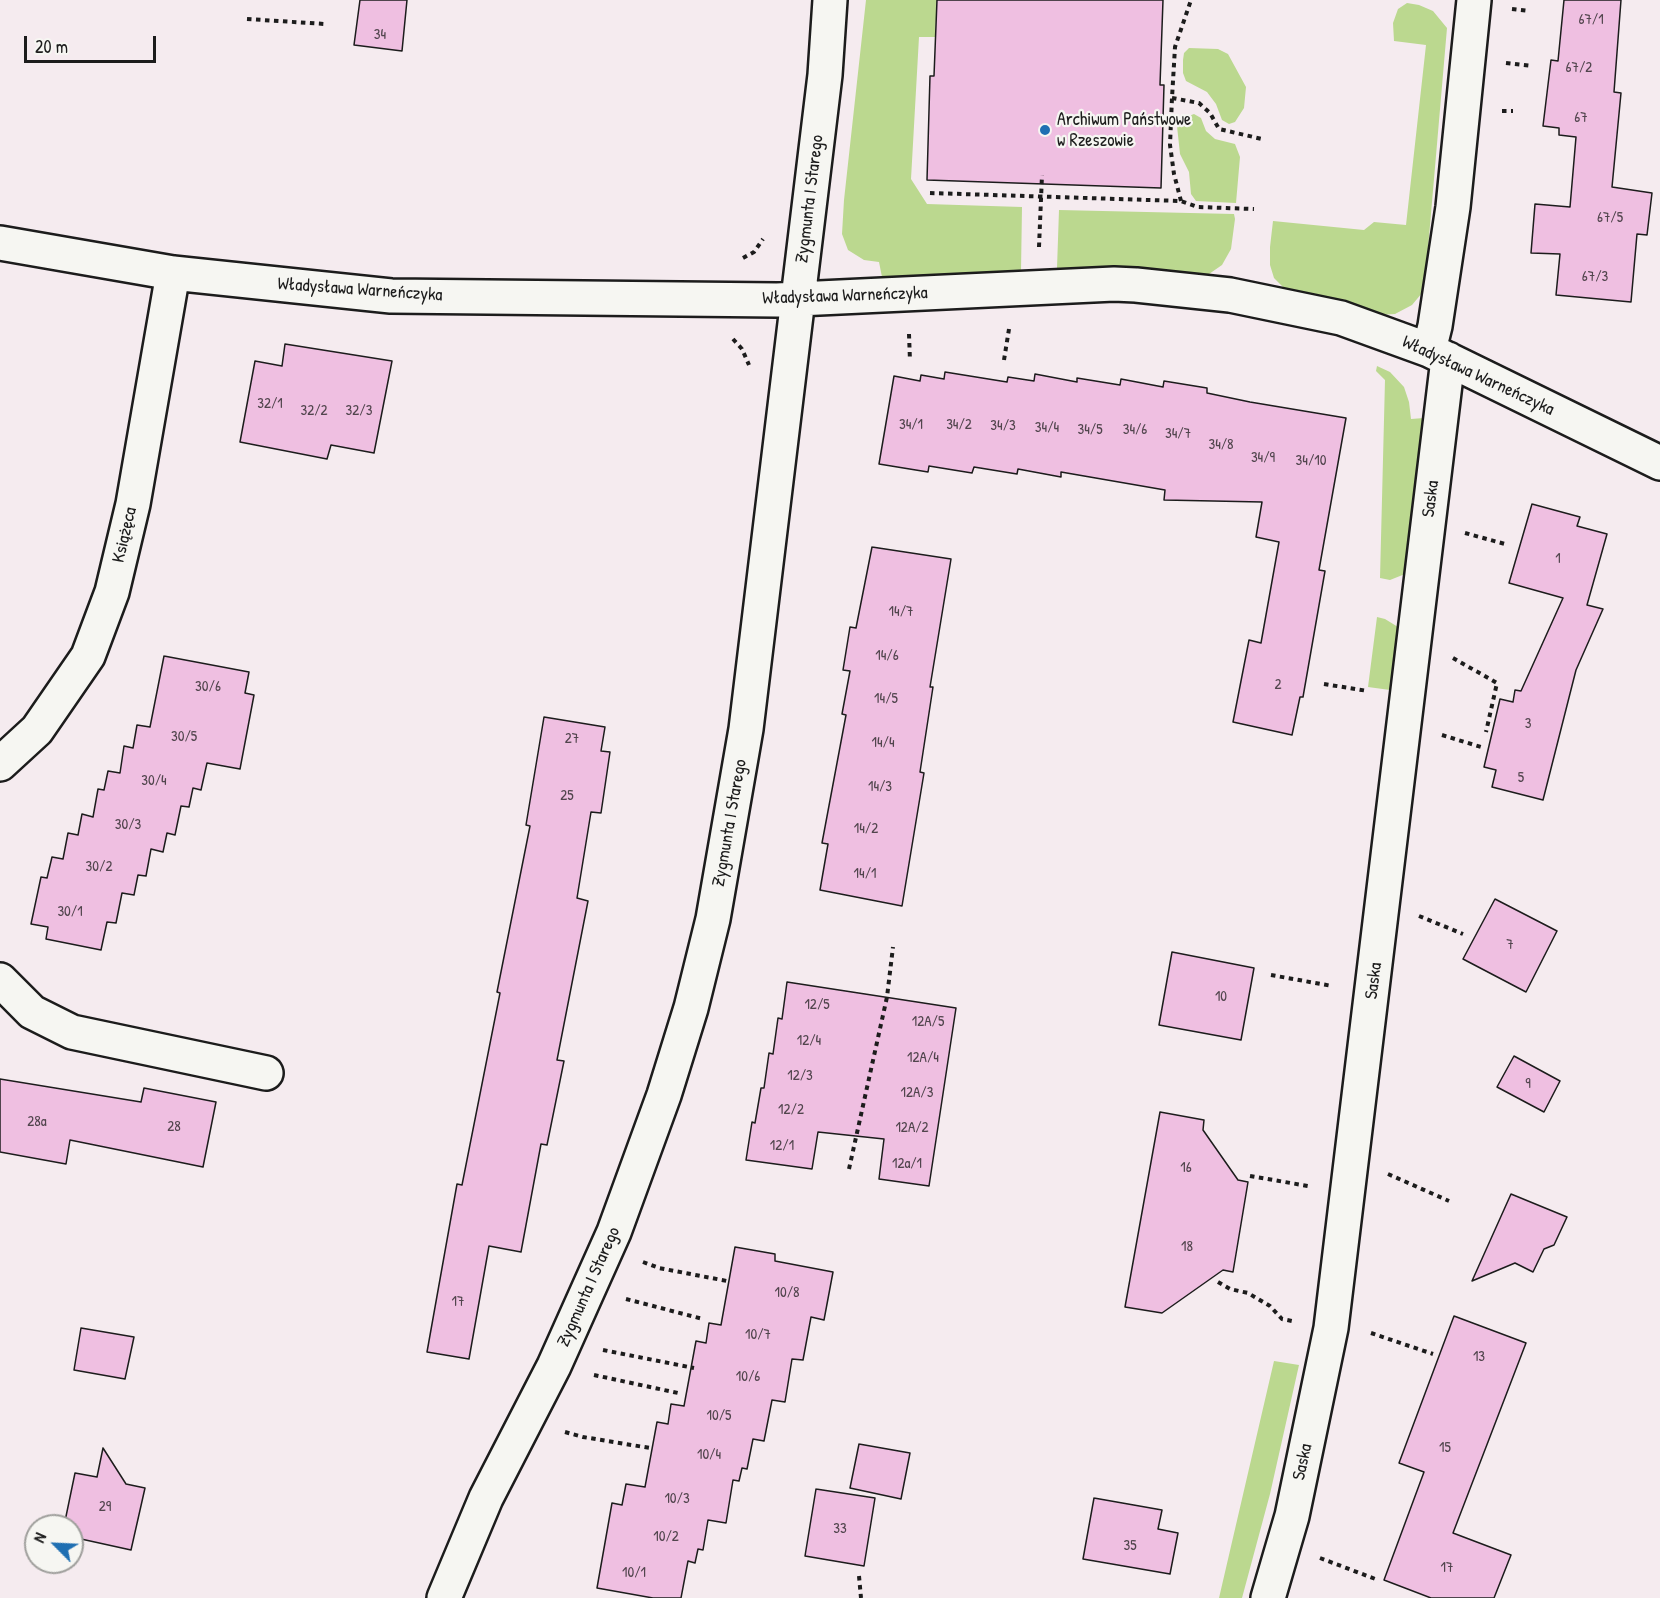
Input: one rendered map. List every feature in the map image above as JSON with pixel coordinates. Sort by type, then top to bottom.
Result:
[{"type":"street","name":"Zygmunta I Starego","points":[[444,1598],[486,1498],[560,1354],[608,1250],[664,1095],[691,1008],[713,919],[746,729],[825,75],[830,0]]},
{"type":"street","name":"Saska","points":[[1268,1598],[1292,1516],[1331,1328],[1372,994],[1438,355],[1435,326],[1453,207],[1474,0]]},
{"type":"street","name":"Władysława Warneńczyka","points":[[0,243],[173,273],[391,296],[798,300],[1036,287],[1136,285],[1230,296],[1341,318],[1438,355],[1660,463]]},
{"type":"street","name":"Książęca","points":[[0,764],[37,730],[88,656],[112,592],[133,504],[173,273]]},
{"type":"street","points":[[0,980],[32,1012],[72,1032],[266,1073]]},
{"type":"path","points":[[1181,201],[1170,145],[1172,98],[1175,47],[1191,0]]},
{"type":"path","points":[[248,19],[325,24]]},
{"type":"path","points":[[1172,98],[1199,103],[1210,113],[1219,129],[1262,139]]},
{"type":"path","points":[[1039,241],[1042,175]]},
{"type":"path","points":[[930,193],[1181,201],[1198,207],[1254,209]]},
{"type":"path","points":[[1004,360],[1010,324]]},
{"type":"path","points":[[909,332],[910,360]]},
{"type":"path","points":[[729,335],[742,350],[751,369]]},
{"type":"path","points":[[1455,530],[1505,544]]},
{"type":"path","points":[[1444,656],[1451,657],[1497,683],[1486,732]]},
{"type":"path","points":[[1435,733],[1481,747]]},
{"type":"path","points":[[1412,916],[1420,916],[1463,934]]},
{"type":"path","points":[[849,1169],[887,996],[893,947]]},
{"type":"path","points":[[1271,975],[1372,994]]},
{"type":"path","points":[[1384,1172],[1449,1201]]},
{"type":"path","points":[[1250,1176],[1348,1194]]},
{"type":"path","points":[[608,1250],[659,1268],[727,1281]]},
{"type":"path","points":[[1218,1282],[1230,1289],[1248,1293],[1270,1306],[1282,1319],[1331,1328]]},
{"type":"path","points":[[590,1289],[704,1319]]},
{"type":"path","points":[[1363,1330],[1432,1354]]},
{"type":"path","points":[[560,1354],[621,1355],[694,1368]]},
{"type":"path","points":[[560,1354],[678,1393]]},
{"type":"path","points":[[527,1420],[583,1437],[650,1448]]},
{"type":"path","points":[[1316,1557],[1378,1580]]},
{"type":"path","points":[[859,1576],[861,1598]]},
{"type":"green space","points":[[866,0],[937,0],[935,37],[919,37],[911,179],[927,204],[1022,207],[1021,271],[882,277],[879,262],[864,260],[848,250],[842,234],[844,200]]},
{"type":"green space","points":[[1407,3],[1433,11],[1447,28],[1427,260],[1422,293],[1412,305],[1395,314],[1379,315],[1285,289],[1274,278],[1270,265],[1270,247],[1273,221],[1364,230],[1374,222],[1406,225],[1426,45],[1394,41],[1393,23],[1398,9]]},
{"type":"green space","points":[[1189,48],[1218,49],[1228,54],[1246,87],[1244,108],[1235,122],[1229,124],[1222,120],[1216,104],[1207,92],[1186,81],[1183,73],[1183,60],[1184,53]]},
{"type":"green space","points":[[1194,114],[1201,118],[1206,131],[1215,139],[1235,144],[1240,157],[1236,203],[1196,201],[1191,194],[1189,172],[1180,154],[1177,126],[1181,119]]},
{"type":"green space","points":[[1059,210],[1234,214],[1231,249],[1222,265],[1209,274],[1198,276],[1144,271],[1057,268]]},
{"type":"green space","points":[[1377,366],[1390,372],[1404,387],[1411,419],[1424,418],[1405,574],[1390,580],[1380,578],[1385,380],[1376,371]]},
{"type":"green space","points":[[1377,617],[1398,627],[1390,690],[1368,687]]},
{"type":"green space","points":[[1274,1361],[1299,1365],[1270,1494],[1242,1598],[1219,1598]]},
{"type":"building","points":[[360,0],[407,0],[402,51],[354,45]]},
{"type":"building","name":"Archiwum Państwowe w Rzeszowie","points":[[937,0],[1163,0],[1160,85],[1164,85],[1161,188],[927,180],[930,76],[934,76]]},
{"type":"building","points":[[1564,0],[1621,0],[1614,92],[1621,93],[1612,187],[1652,193],[1647,235],[1637,234],[1631,302],[1556,295],[1560,254],[1531,253],[1535,204],[1570,207],[1576,137],[1559,135],[1559,128],[1543,126],[1551,60],[1558,61]]},
{"type":"building","points":[[285,344],[392,361],[374,453],[331,445],[327,459],[240,442],[255,361],[282,366]]},
{"type":"building","points":[[945,372],[1007,382],[1008,377],[1034,381],[1035,374],[1077,382],[1077,378],[1120,385],[1121,379],[1163,387],[1164,381],[1207,388],[1207,393],[1250,402],[1346,418],[1319,570],[1325,571],[1303,697],[1300,697],[1292,735],[1233,722],[1249,640],[1261,643],[1279,542],[1256,537],[1262,502],[1164,500],[1165,490],[1061,472],[1061,477],[1018,469],[1017,474],[974,467],[972,473],[929,466],[928,472],[879,464],[894,376],[920,381],[921,375],[944,379]]},
{"type":"building","points":[[1532,504],[1580,517],[1577,526],[1607,534],[1587,605],[1603,609],[1576,670],[1543,800],[1492,787],[1496,770],[1484,767],[1500,699],[1513,702],[1515,690],[1521,691],[1563,598],[1509,583]]},
{"type":"building","points":[[872,547],[951,559],[930,687],[933,687],[920,772],[924,773],[902,906],[820,890],[828,844],[822,843],[846,715],[842,714],[850,671],[843,670],[850,627],[856,628]]},
{"type":"building","points":[[164,656],[249,672],[245,693],[254,695],[240,769],[207,763],[201,790],[193,788],[189,807],[181,806],[175,835],[167,833],[163,852],[151,849],[146,876],[138,875],[134,895],[122,893],[116,923],[107,922],[101,950],[46,939],[48,927],[31,924],[41,877],[47,878],[52,857],[63,859],[68,833],[78,835],[82,814],[93,817],[98,789],[104,790],[108,771],[120,773],[124,746],[133,748],[137,725],[150,727]]},
{"type":"building","points":[[544,717],[605,727],[601,751],[610,752],[601,813],[591,812],[577,898],[588,901],[557,1060],[564,1061],[547,1145],[541,1144],[521,1252],[489,1246],[469,1359],[427,1352],[457,1184],[462,1185],[500,993],[497,992],[530,826],[526,825]]},
{"type":"building","points":[[1495,899],[1557,931],[1526,992],[1463,959]]},
{"type":"building","points":[[1172,952],[1254,968],[1241,1040],[1159,1025]]},
{"type":"building","points":[[787,982],[956,1008],[929,1186],[879,1179],[884,1139],[818,1132],[812,1169],[746,1160],[752,1122],[755,1123],[761,1088],[764,1088],[769,1053],[773,1054],[778,1018],[782,1019]]},
{"type":"building","points":[[1514,1056],[1560,1081],[1544,1112],[1497,1087]]},
{"type":"building","points":[[0,1079],[141,1102],[144,1088],[216,1102],[203,1167],[70,1140],[66,1164],[0,1152]]},
{"type":"building","points":[[1160,1112],[1204,1120],[1203,1130],[1238,1180],[1248,1182],[1233,1272],[1223,1270],[1162,1313],[1125,1307]]},
{"type":"building","points":[[1511,1194],[1567,1217],[1554,1245],[1544,1249],[1533,1272],[1515,1263],[1472,1281]]},
{"type":"building","points":[[735,1247],[775,1254],[775,1261],[833,1272],[824,1320],[811,1317],[803,1360],[792,1359],[785,1402],[772,1400],[764,1441],[753,1439],[747,1469],[742,1468],[739,1481],[733,1480],[726,1523],[708,1520],[703,1550],[698,1549],[695,1563],[688,1561],[681,1598],[653,1598],[597,1588],[612,1503],[622,1505],[626,1484],[645,1487],[657,1422],[668,1424],[671,1404],[684,1406],[696,1341],[706,1343],[709,1323],[721,1325]]},
{"type":"building","points":[[1454,1316],[1526,1343],[1453,1533],[1511,1555],[1494,1598],[1431,1598],[1384,1580],[1424,1472],[1399,1463]]},
{"type":"building","points":[[81,1328],[134,1337],[125,1379],[74,1370]]},
{"type":"building","points":[[859,1444],[910,1453],[901,1499],[850,1488]]},
{"type":"building","points":[[103,1448],[126,1484],[145,1488],[131,1550],[84,1540],[84,1514],[66,1514],[75,1473],[97,1477]]},
{"type":"building","points":[[816,1489],[875,1498],[864,1566],[805,1556]]},
{"type":"building","points":[[1094,1498],[1162,1510],[1158,1529],[1178,1533],[1170,1574],[1083,1559]]},
{"type":"place","name":"Archiwum Państwowe w Rzeszowie","points":[[1045,130]]}]
